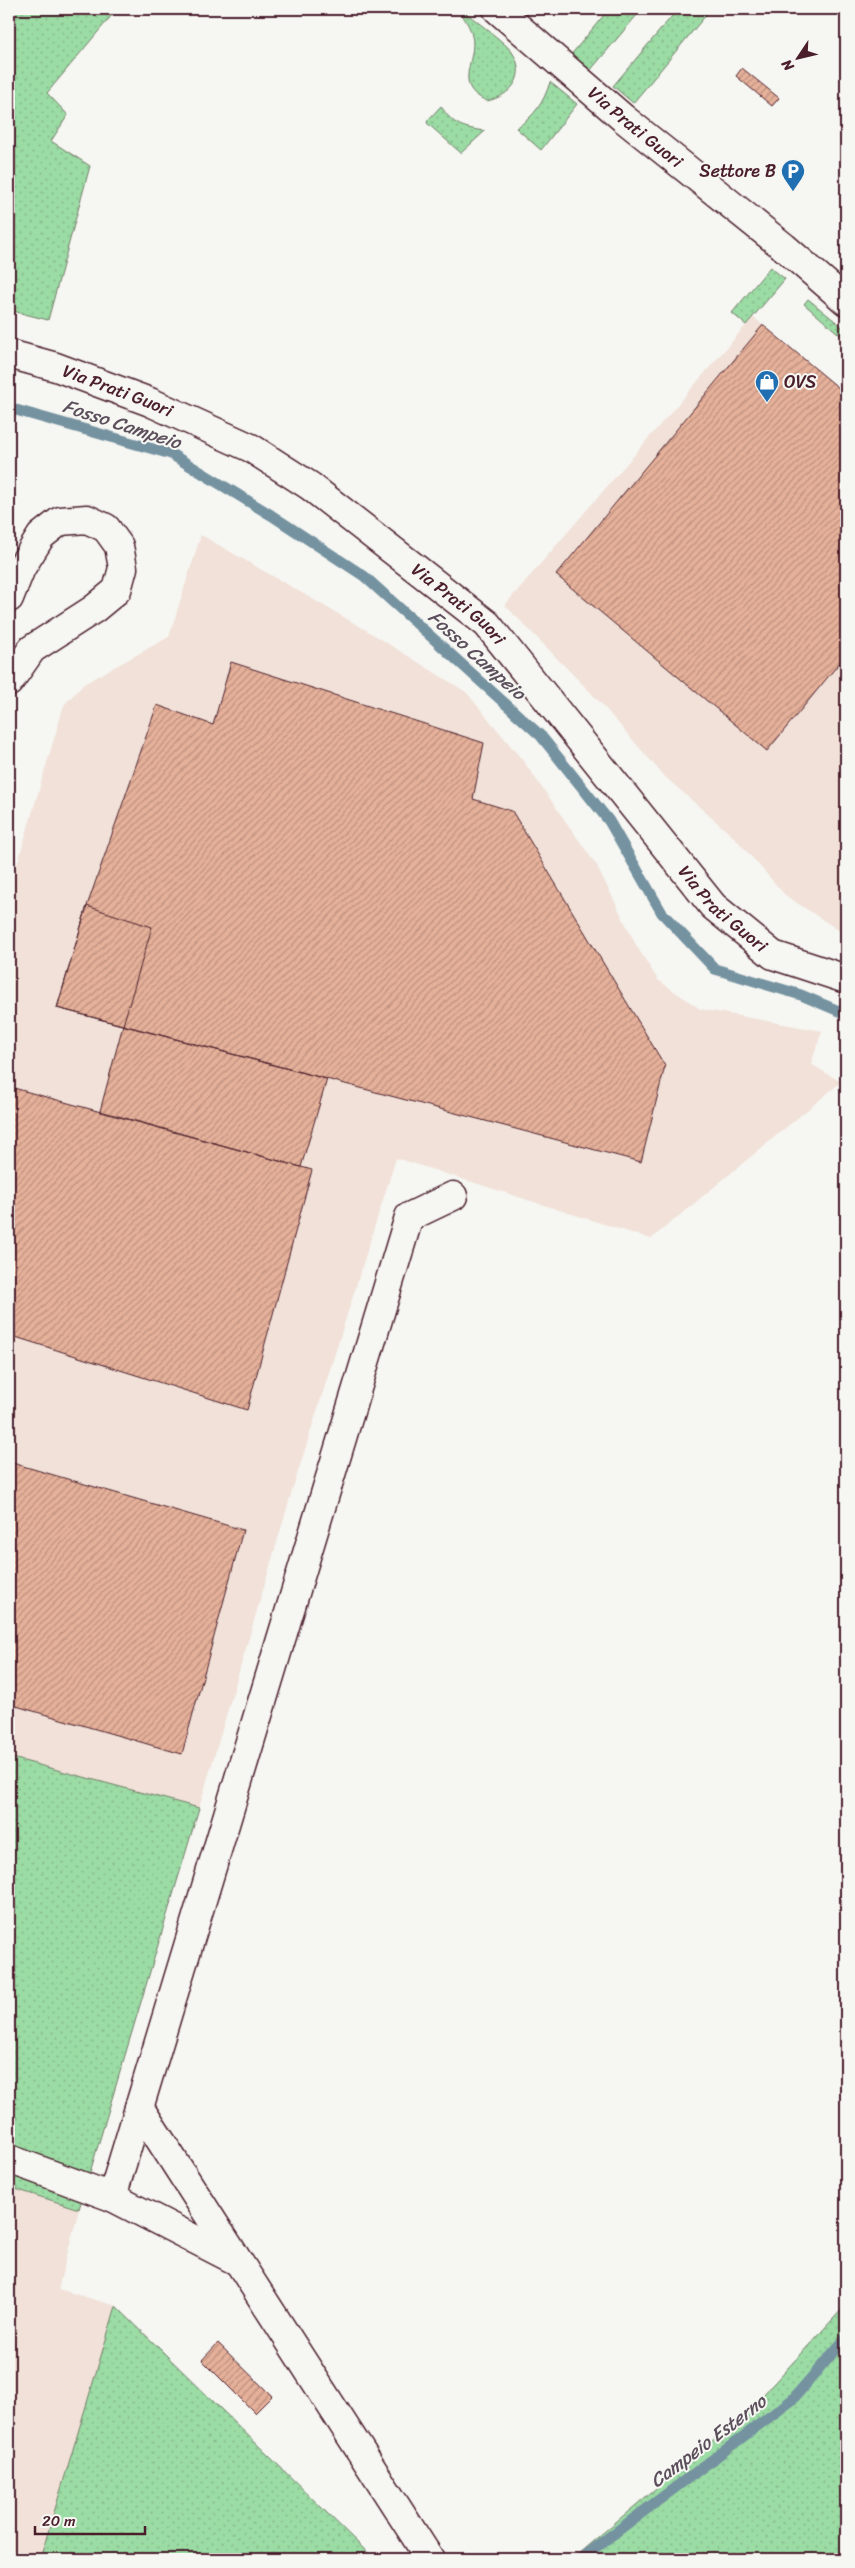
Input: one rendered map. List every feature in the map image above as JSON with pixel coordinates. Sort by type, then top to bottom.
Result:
[{"type":"street","name":"Via Prati Guori","points":[[498,9],[623,118],[784,247],[846,301]]},
{"type":"street","name":"Via Prati Guori","points":[[9,354],[56,366],[150,402],[251,448],[310,486],[487,624],[713,906],[773,955],[846,979]]},
{"type":"street","points":[[9,598],[21,568],[41,536],[60,521],[87,519],[106,528],[119,546],[123,568],[117,590],[94,609],[32,650],[9,682]]},
{"type":"street","points":[[112,2197],[409,1217],[453,1196]]},
{"type":"street","points":[[139,2107],[430,2559]]},
{"type":"street","points":[[9,2158],[112,2197],[238,2261]]},
{"type":"shaded area","points":[[753,317],[846,394],[846,935],[785,895],[736,839],[664,776],[597,699],[505,605]]},
{"type":"shaded area","points":[[201,535],[366,630],[466,692],[524,762],[597,866],[637,947],[658,980],[700,1009],[822,1031],[811,1064],[841,1082],[651,1239],[396,1158],[292,1491],[199,1808],[9,1757],[9,892],[64,705],[84,684],[169,637]]},
{"type":"shaded area","points":[[9,2187],[79,2209],[58,2289],[116,2306],[40,2559],[9,2559]]},
{"type":"green space","points":[[9,9],[117,9],[47,93],[68,115],[51,141],[90,166],[48,320],[9,310]]},
{"type":"green space","points":[[457,9],[461,9],[503,43],[512,52],[517,61],[517,77],[510,90],[503,95],[487,101],[476,95],[470,88],[468,72],[473,45],[472,36],[470,29]]},
{"type":"green space","points":[[609,9],[642,9],[589,72],[570,56]]},
{"type":"green space","points":[[678,9],[711,9],[633,103],[613,86]]},
{"type":"green space","points":[[550,82],[577,104],[541,150],[516,128],[538,108]]},
{"type":"green space","points":[[441,106],[450,118],[460,125],[485,131],[461,153],[427,123]]},
{"type":"green space","points":[[770,267],[785,279],[746,325],[732,313]]},
{"type":"green space","points":[[808,299],[846,330],[846,340],[804,304]]},
{"type":"green space","points":[[9,1757],[199,1808],[79,2209],[9,2187]]},
{"type":"green space","points":[[846,2305],[846,2559],[572,2559],[750,2409]]},
{"type":"green space","points":[[116,2306],[374,2559],[40,2559]]},
{"type":"building","points":[[742,68],[779,98],[772,106],[736,76]]},
{"type":"building","points":[[763,325],[846,394],[846,655],[767,751],[556,575]]},
{"type":"building","points":[[231,662],[484,743],[473,799],[512,811],[665,1066],[641,1162],[57,1008],[87,906],[157,705],[213,725]]},
{"type":"building","points":[[87,906],[152,927],[123,1025],[57,1008]]},
{"type":"building","points":[[123,1025],[327,1079],[301,1167],[100,1111]]},
{"type":"building","points":[[10,1087],[312,1170],[247,1410],[9,1335]]},
{"type":"building","points":[[9,1462],[243,1530],[182,1754],[9,1704]]},
{"type":"building","points":[[218,2343],[272,2396],[255,2413],[202,2360]]},
{"type":"waterway","name":"Fosso Campeio","points":[[9,408],[171,454],[271,515],[364,576],[541,736],[609,821],[662,913],[715,969],[801,995],[846,1014]]},
{"type":"waterway","name":"Campeio Esterno","points":[[580,2559],[792,2400],[846,2338]]},
{"type":"place","name":"Settore B","points":[[793,192]]},
{"type":"place","name":"OVS","points":[[767,403]]}]
